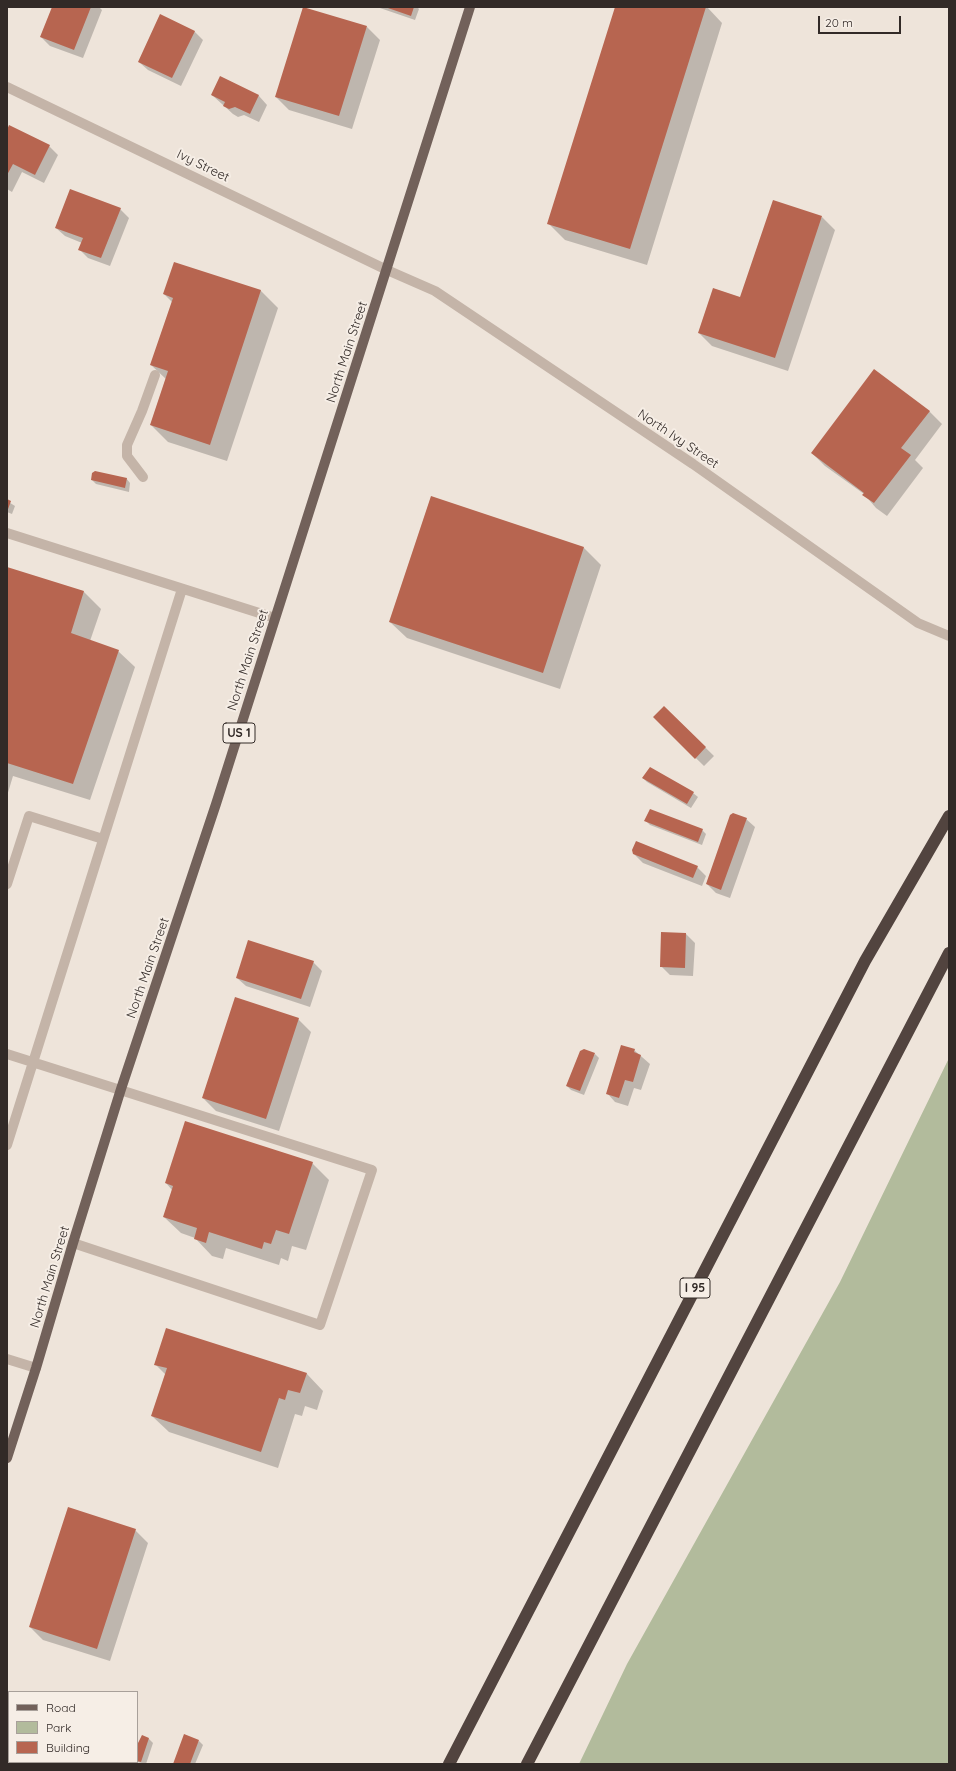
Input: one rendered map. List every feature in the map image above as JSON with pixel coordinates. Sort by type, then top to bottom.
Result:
[{"type":"highway","name":"I 95","points":[[448,1764],[862,968],[949,816]]},
{"type":"highway","points":[[527,1764],[949,953]]},
{"type":"main road","name":"North Main Street","points":[[7,1458],[121,1089],[196,866],[470,7]]},
{"type":"street","name":"Ivy Street","points":[[7,86],[387,270]]},
{"type":"street","name":"North Ivy Street","points":[[387,270],[435,291],[693,464],[918,623],[949,636]]},
{"type":"street","points":[[143,476],[127,456],[126,445],[142,411],[155,375]]},
{"type":"street","points":[[7,533],[275,618]]},
{"type":"street","points":[[7,1145],[182,589]]},
{"type":"street","points":[[7,884],[29,816],[103,840]]},
{"type":"street","points":[[7,1054],[372,1170],[320,1325],[73,1243]]},
{"type":"street","points":[[7,1359],[36,1368]]},
{"type":"green space","points":[[949,1058],[949,1764],[579,1764],[627,1664],[840,1282]]},
{"type":"building","points":[[52,7],[91,7],[74,50],[40,37]]},
{"type":"building","points":[[303,7],[367,26],[339,116],[275,97]]},
{"type":"building","points":[[385,7],[414,7],[411,16]]},
{"type":"building","points":[[615,7],[706,7],[630,249],[547,224]]},
{"type":"building","points":[[160,14],[195,31],[172,78],[138,62]]},
{"type":"building","points":[[220,76],[259,95],[250,114],[235,107],[229,109],[223,106],[225,102],[211,95]]},
{"type":"building","points":[[9,125],[50,145],[35,175],[13,164],[7,175],[7,130]]},
{"type":"building","points":[[70,189],[121,208],[101,258],[78,250],[83,238],[55,228]]},
{"type":"building","points":[[773,200],[822,216],[775,358],[698,333],[713,288],[740,297]]},
{"type":"building","points":[[174,262],[261,290],[210,445],[150,425],[168,371],[150,365],[173,298],[163,294]]},
{"type":"building","points":[[874,369],[930,411],[901,448],[911,455],[874,503],[862,495],[864,493],[811,453]]},
{"type":"building","points":[[95,471],[127,478],[125,488],[91,480],[92,473]]},
{"type":"building","points":[[431,496],[584,547],[543,673],[389,622]]},
{"type":"building","points":[[7,499],[11,501],[7,512]]},
{"type":"building","points":[[7,567],[84,591],[71,633],[119,650],[73,784],[7,763]]},
{"type":"building","points":[[664,706],[706,747],[695,759],[653,717]]},
{"type":"building","points":[[650,767],[694,792],[687,804],[642,778]]},
{"type":"building","points":[[650,809],[703,829],[698,842],[644,821]]},
{"type":"building","points":[[733,813],[747,818],[721,890],[706,884],[730,815]]},
{"type":"building","points":[[636,841],[698,866],[693,878],[633,854],[632,850]]},
{"type":"building","points":[[661,932],[686,933],[685,968],[660,967]]},
{"type":"building","points":[[248,940],[314,961],[301,999],[236,978]]},
{"type":"building","points":[[235,997],[299,1018],[266,1119],[202,1098]]},
{"type":"building","points":[[621,1045],[635,1049],[634,1052],[641,1055],[633,1082],[625,1080],[619,1098],[606,1094]]},
{"type":"building","points":[[584,1049],[595,1053],[580,1091],[566,1086],[580,1051]]},
{"type":"building","points":[[185,1121],[313,1162],[289,1234],[276,1230],[271,1244],[264,1242],[262,1249],[209,1232],[206,1243],[194,1239],[197,1228],[163,1217],[173,1186],[165,1183]]},
{"type":"building","points":[[166,1328],[307,1373],[300,1393],[288,1390],[285,1400],[279,1398],[261,1452],[151,1416],[167,1368],[154,1365]]},
{"type":"building","points":[[68,1507],[136,1529],[97,1649],[29,1627]]},
{"type":"building","points":[[184,1734],[199,1740],[190,1764],[173,1764]]},
{"type":"building","points":[[142,1735],[149,1738],[141,1762],[138,1761],[138,1743]]},
{"type":"building","points":[[61,1763],[64,1764],[22,1764]]}]
